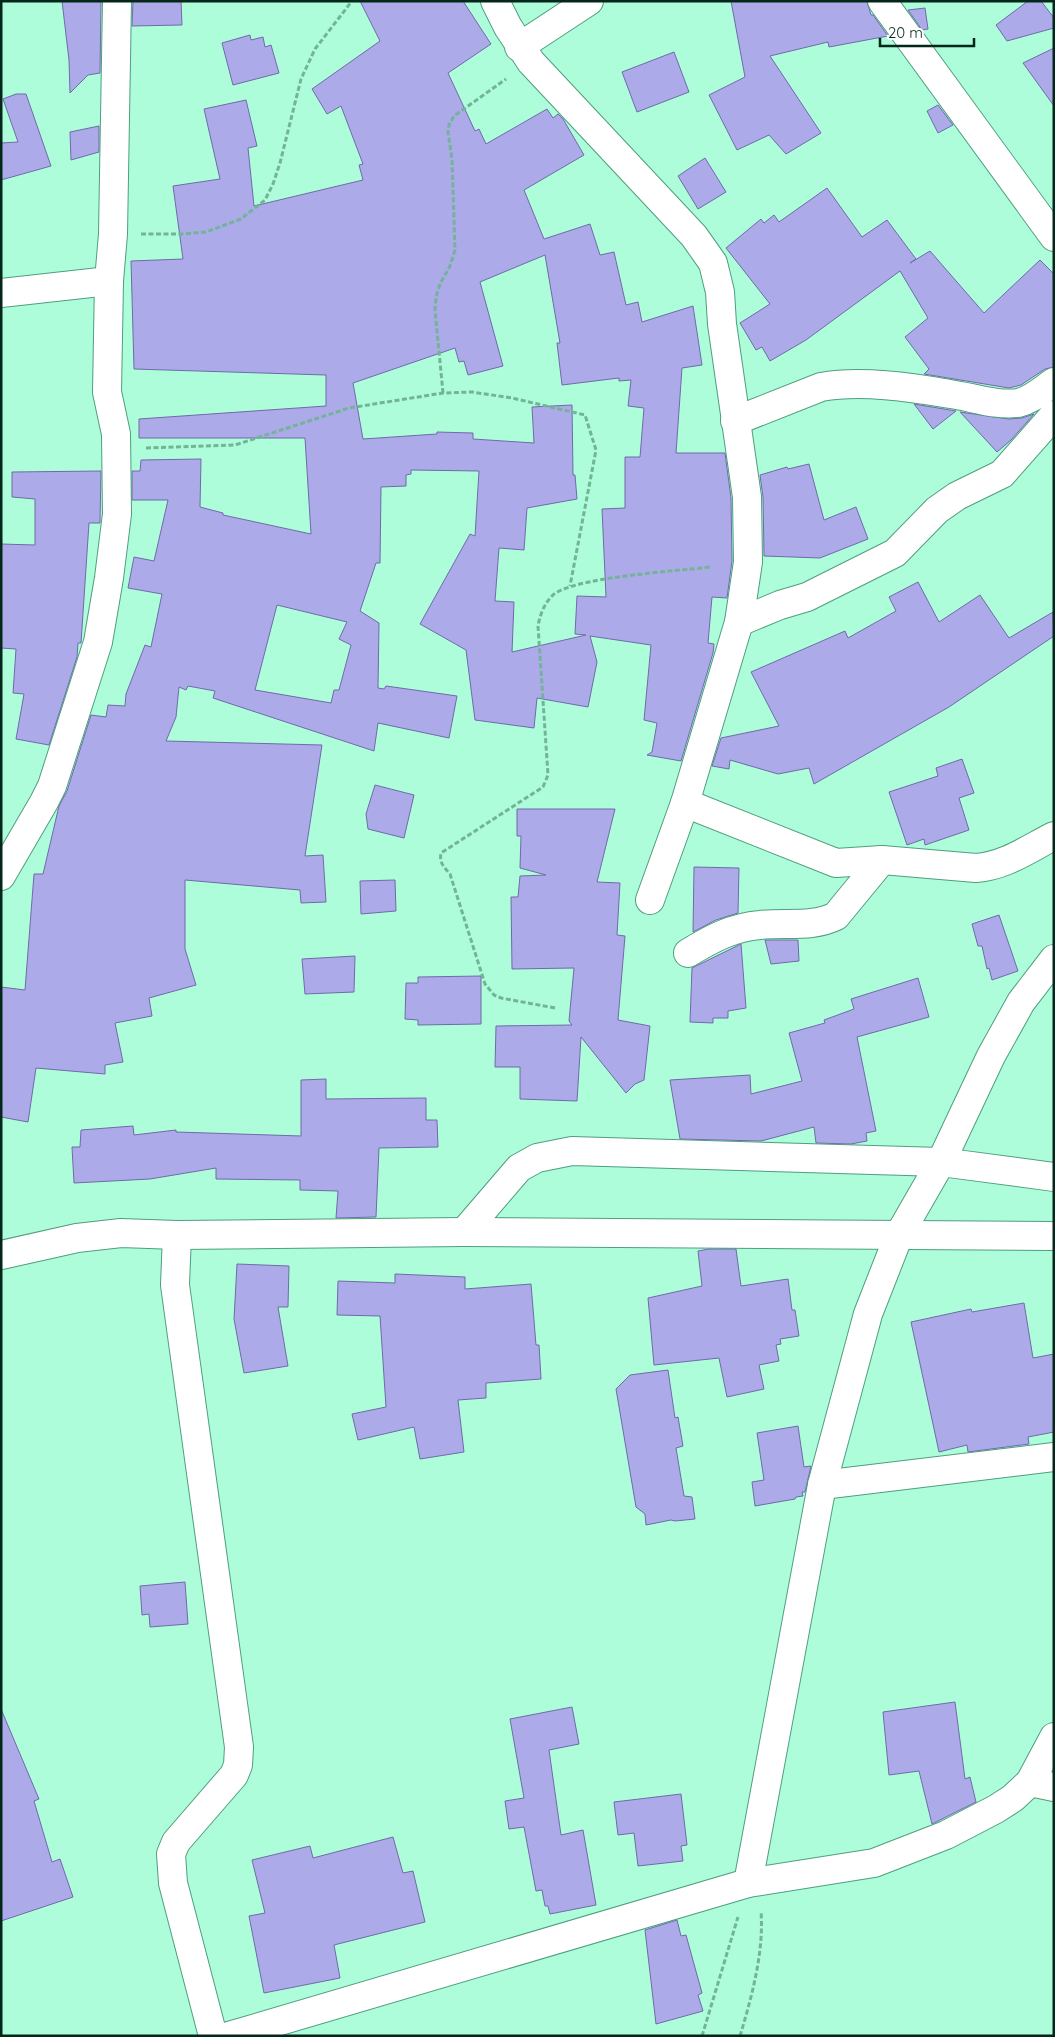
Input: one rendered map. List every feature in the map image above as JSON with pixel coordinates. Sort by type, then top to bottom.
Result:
[{"type":"street","points":[[1,876],[52,786],[98,642],[110,578],[117,514],[116,434],[107,392],[109,281],[113,234],[116,1]]},
{"type":"street","points":[[495,1],[525,54],[694,236],[713,263],[720,292],[735,421],[747,497],[748,562],[740,622],[685,803],[650,900]]},
{"type":"street","points":[[525,54],[589,1]]},
{"type":"street","points":[[882,1],[1054,237]]},
{"type":"street","points":[[1,293],[109,281]]},
{"type":"street","points":[[735,421],[821,387],[836,385],[853,383],[949,394],[1003,404],[1028,400],[1054,382]]},
{"type":"street","points":[[740,622],[780,605],[807,597],[895,553],[937,510],[958,496],[1002,474],[1054,415]]},
{"type":"street","points":[[685,803],[827,860],[845,863],[882,860],[976,868],[990,867],[1000,865],[1054,836]]},
{"type":"street","points":[[688,952],[713,937],[745,927],[761,924],[818,924],[827,921],[836,916],[882,860]]},
{"type":"street","points":[[754,1882],[822,1485],[868,1314],[899,1235],[941,1162],[991,1056],[1021,1002],[1054,960]]},
{"type":"street","points":[[464,1232],[519,1168],[537,1158],[572,1151],[941,1162],[1054,1177]]},
{"type":"street","points":[[1,1256],[98,1235],[121,1233],[177,1235],[464,1232],[1054,1236]]},
{"type":"street","points":[[177,1235],[175,1285],[239,1747],[238,1765],[234,1775],[176,1842],[171,1854],[173,1883],[212,2036]]},
{"type":"street","points":[[822,1485],[1054,1457]]},
{"type":"street","points":[[229,2036],[754,1882],[874,1863],[946,1834],[1042,1784],[1054,1738]]},
{"type":"path","points":[[113,234],[206,232],[241,219],[265,200],[280,164],[300,79],[315,49],[352,1]]},
{"type":"path","points":[[442,393],[435,310],[438,291],[450,266],[455,250],[449,126],[454,116],[525,54]]},
{"type":"path","points":[[117,449],[235,445],[349,408],[442,393],[472,392],[512,398],[585,415],[596,450],[570,587]]},
{"type":"path","points":[[555,1008],[501,998],[490,991],[485,984],[450,874],[443,866],[440,853],[543,787],[548,774],[538,626],[543,609],[553,594],[584,582],[710,567]]},
{"type":"path","points":[[702,2036],[754,1882]]},
{"type":"path","points":[[740,2036],[747,2012],[762,1934],[754,1882]]},
{"type":"building","points":[[62,1],[101,1],[100,73],[88,75],[70,93],[69,60]]},
{"type":"building","points":[[133,1],[181,1],[182,25],[132,26]]},
{"type":"building","points":[[360,1],[463,1],[491,44],[448,73],[475,131],[479,129],[486,144],[547,109],[553,118],[558,114],[563,119],[584,155],[524,190],[544,239],[590,224],[600,255],[614,252],[626,305],[638,302],[642,322],[693,306],[702,365],[682,368],[676,453],[725,453],[731,498],[732,561],[727,598],[712,597],[708,643],[714,644],[713,653],[681,761],[647,755],[652,752],[657,723],[644,720],[651,645],[590,636],[597,662],[588,707],[537,698],[534,728],[475,720],[466,650],[420,624],[470,534],[475,536],[479,471],[411,470],[411,474],[406,475],[406,486],[381,487],[380,563],[376,563],[360,611],[379,623],[378,688],[384,689],[386,686],[457,696],[449,738],[378,723],[374,751],[213,698],[215,691],[188,686],[186,690],[179,687],[176,717],[166,741],[322,745],[305,856],[323,855],[326,902],[301,903],[300,890],[185,880],[185,949],[196,985],[149,998],[152,1016],[115,1023],[123,1062],[105,1065],[105,1074],[36,1068],[28,1122],[1,1117],[1,987],[25,990],[34,874],[43,874],[59,806],[67,791],[91,715],[106,717],[108,705],[125,706],[126,694],[145,645],[151,647],[162,594],[128,588],[134,557],[154,561],[168,500],[132,500],[132,471],[140,471],[141,460],[201,459],[200,507],[223,513],[223,515],[311,534],[305,438],[139,438],[139,419],[326,406],[326,375],[134,369],[131,261],[183,259],[173,186],[220,179],[204,109],[246,100],[257,146],[248,148],[254,206],[363,180],[359,165],[363,164],[341,106],[327,114],[312,89],[380,41]],"holes":[[[545,255],[560,343],[557,343],[562,385],[619,378],[619,381],[631,380],[628,406],[644,408],[640,457],[625,457],[625,508],[602,509],[606,597],[577,596],[575,634],[586,635],[512,652],[514,602],[495,601],[499,548],[524,550],[527,508],[577,499],[575,475],[573,475],[572,405],[532,407],[534,443],[473,439],[473,433],[437,432],[437,434],[363,439],[353,383],[455,348],[459,362],[464,361],[468,375],[503,366],[480,282]],[[277,605],[347,622],[339,639],[351,645],[339,690],[334,690],[331,703],[255,690]]]},
{"type":"building","points":[[731,1],[867,1],[871,15],[873,15],[888,36],[829,47],[828,42],[770,56],[821,133],[786,154],[769,135],[737,150],[709,95],[745,77]]},
{"type":"building","points":[[1028,1],[1041,1],[1054,18],[1054,28],[1007,41],[996,25]]},
{"type":"building","points":[[925,8],[928,29],[922,30],[908,10]]},
{"type":"building","points":[[250,35],[251,40],[263,37],[265,47],[271,45],[279,73],[233,85],[222,43]]},
{"type":"building","points":[[1054,48],[1054,106],[1023,63]]},
{"type":"building","points":[[674,52],[689,92],[637,112],[622,72]]},
{"type":"building","points":[[16,94],[26,94],[51,166],[1,180],[1,143],[18,142],[3,99]]},
{"type":"building","points":[[938,105],[953,125],[938,133],[927,111]]},
{"type":"building","points":[[99,126],[99,152],[71,160],[70,132]]},
{"type":"building","points":[[705,158],[726,192],[698,209],[678,176]]},
{"type":"building","points":[[827,188],[862,237],[887,220],[916,259],[910,263],[930,251],[984,313],[1040,260],[1054,274],[1054,367],[1045,369],[1021,385],[1009,388],[924,374],[929,369],[905,337],[928,318],[900,271],[806,340],[770,361],[762,347],[756,350],[740,323],[770,304],[726,248],[761,219],[764,223],[774,215],[779,222]]},
{"type":"building","points":[[914,404],[956,411],[933,429]]},
{"type":"building","points":[[960,412],[1009,419],[1022,418],[1034,414],[1011,440],[997,452]]},
{"type":"building","points":[[809,464],[824,520],[856,507],[868,539],[820,558],[764,556],[763,497],[760,475],[787,467],[788,469]]},
{"type":"building","points":[[101,471],[100,523],[89,523],[81,643],[78,643],[77,657],[49,745],[16,739],[24,694],[13,693],[16,649],[1,648],[1,544],[35,545],[35,499],[12,497],[12,472]]},
{"type":"building","points":[[918,582],[939,622],[980,595],[1009,638],[1053,612],[1054,636],[949,707],[814,784],[809,768],[778,774],[730,760],[729,769],[712,766],[721,738],[779,726],[751,672],[845,631],[848,638],[896,611],[889,597]]},
{"type":"building","points":[[962,759],[974,793],[959,798],[969,830],[925,845],[924,839],[907,845],[889,792],[938,776],[936,768]]},
{"type":"building","points":[[375,785],[414,795],[404,838],[368,829],[366,814]]},
{"type":"building","points":[[517,809],[615,809],[597,882],[620,883],[617,935],[625,936],[618,1020],[650,1026],[644,1080],[635,1084],[626,1093],[581,1037],[577,1101],[520,1099],[520,1067],[495,1067],[496,1026],[572,1025],[569,1021],[574,968],[512,969],[511,897],[518,897],[520,876],[546,875],[520,868],[521,836],[517,836]]},
{"type":"building","points":[[694,867],[739,868],[738,913],[716,920],[693,932]]},
{"type":"building","points":[[395,880],[396,911],[361,914],[360,881]]},
{"type":"building","points":[[999,915],[1018,971],[992,980],[989,968],[987,969],[982,946],[978,946],[972,924]]},
{"type":"building","points":[[765,940],[798,940],[799,961],[771,964]]},
{"type":"building","points":[[741,944],[746,1008],[728,1011],[728,1018],[713,1018],[713,1023],[690,1022],[692,968]]},
{"type":"building","points":[[355,956],[354,992],[305,994],[302,959]]},
{"type":"building","points":[[481,976],[481,1024],[418,1025],[418,1020],[405,1019],[406,983],[418,983],[418,977]]},
{"type":"building","points":[[918,978],[929,1017],[857,1037],[876,1131],[866,1133],[867,1141],[851,1144],[816,1143],[814,1127],[761,1141],[680,1139],[670,1080],[750,1075],[751,1094],[802,1081],[789,1033],[825,1023],[824,1020],[854,1009],[851,999]]},
{"type":"building","points":[[326,1079],[326,1099],[426,1098],[426,1120],[437,1120],[438,1147],[379,1148],[376,1217],[336,1218],[338,1191],[300,1190],[300,1180],[216,1179],[216,1168],[150,1179],[74,1183],[72,1147],[80,1147],[81,1130],[133,1126],[134,1135],[176,1130],[176,1132],[301,1136],[301,1080]]},
{"type":"building","points":[[736,1249],[741,1286],[788,1279],[792,1310],[795,1310],[799,1336],[780,1339],[781,1344],[776,1345],[779,1361],[759,1365],[764,1389],[727,1397],[719,1358],[654,1365],[648,1298],[702,1286],[698,1251]]},
{"type":"building","points":[[237,1264],[289,1266],[288,1307],[278,1307],[288,1366],[244,1373],[234,1319]]},
{"type":"building","points":[[395,1274],[465,1277],[465,1289],[531,1284],[536,1345],[539,1345],[541,1379],[486,1383],[486,1398],[458,1400],[464,1452],[420,1459],[414,1427],[358,1440],[352,1414],[386,1407],[380,1316],[337,1315],[338,1281],[395,1283]]},
{"type":"building","points":[[1024,1303],[1033,1358],[1054,1354],[1054,1432],[1028,1437],[1029,1444],[968,1452],[967,1445],[939,1452],[911,1322],[971,1309],[972,1312]]},
{"type":"building","points":[[668,1370],[675,1418],[678,1417],[683,1446],[676,1448],[684,1496],[692,1497],[695,1519],[671,1520],[646,1525],[645,1514],[636,1507],[616,1389],[630,1375]]},
{"type":"building","points":[[798,1426],[804,1467],[811,1466],[805,1492],[802,1492],[803,1496],[755,1506],[752,1482],[764,1480],[757,1433]]},
{"type":"building","points":[[185,1582],[188,1624],[150,1627],[149,1614],[142,1615],[140,1586]]},
{"type":"building","points":[[955,1702],[965,1779],[970,1777],[976,1802],[932,1824],[919,1771],[889,1775],[883,1712]]},
{"type":"building","points":[[572,1707],[579,1744],[549,1750],[561,1835],[583,1830],[596,1905],[550,1914],[548,1906],[545,1906],[542,1890],[536,1891],[524,1827],[509,1829],[505,1801],[524,1798],[510,1719]]},
{"type":"building","points":[[1,1709],[39,1799],[34,1801],[52,1862],[60,1859],[73,1897],[1,1921]]},
{"type":"building","points":[[681,1794],[687,1845],[681,1846],[683,1861],[638,1866],[634,1833],[618,1835],[614,1802]]},
{"type":"building","points":[[393,1837],[403,1873],[413,1871],[425,1922],[334,1945],[340,1978],[264,1993],[249,1916],[265,1913],[252,1860],[310,1846],[313,1858]]},
{"type":"building","points":[[677,1920],[681,1936],[686,1935],[702,1993],[698,1995],[703,2011],[656,2024],[645,1930]]}]
